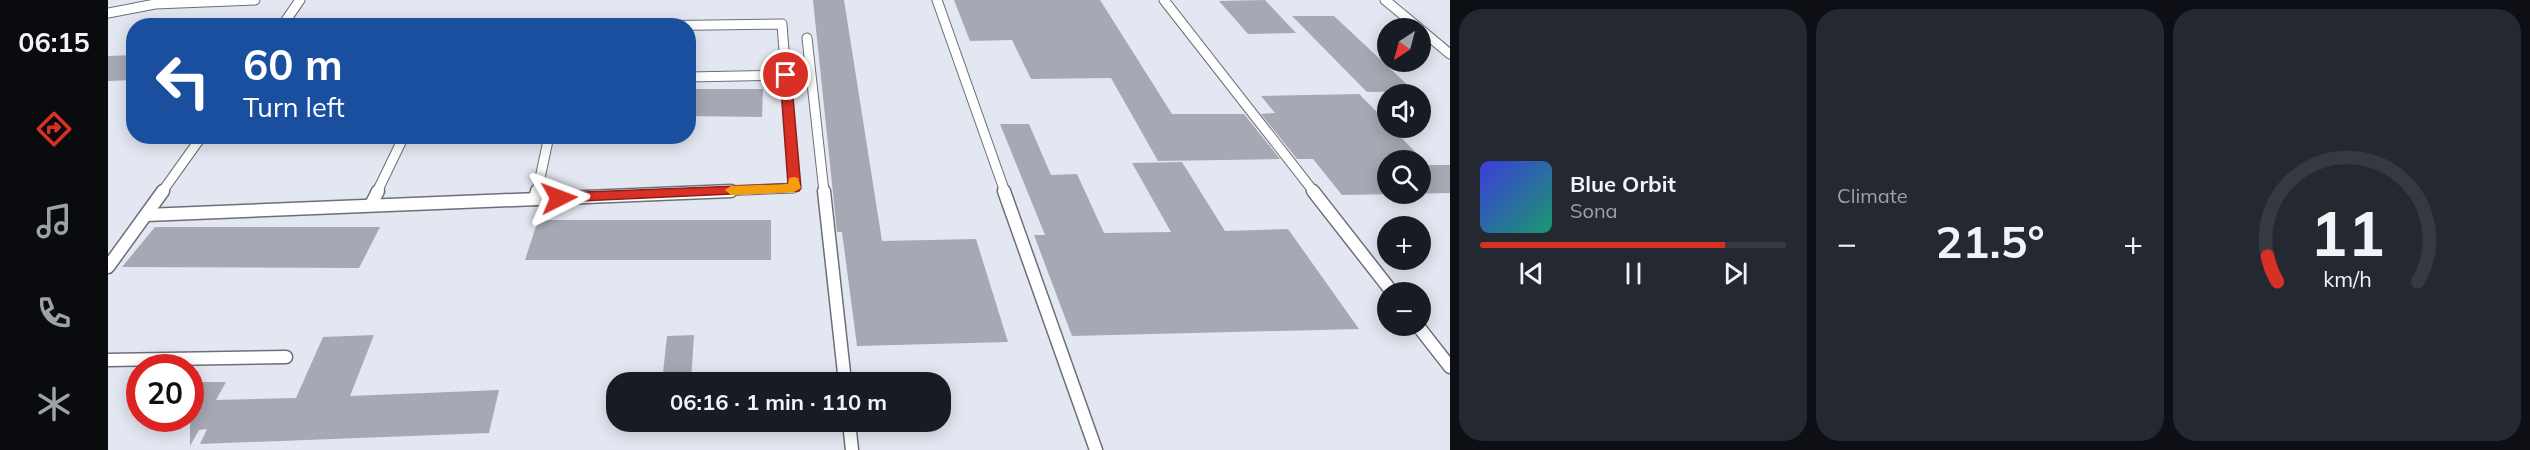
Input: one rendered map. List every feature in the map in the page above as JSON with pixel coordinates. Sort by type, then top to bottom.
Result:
[{"type":"lane","points":[[108,13],[155,4],[255,0]]},
{"type":"lane","points":[[288,18],[300,0]]},
{"type":"lane","points":[[937,0],[1096,450]]},
{"type":"lane","points":[[1164,0],[1384,282]]},
{"type":"lane","points":[[1385,0],[1407,18]]},
{"type":"lane","points":[[146,215],[794,188],[782,24],[696,25]]},
{"type":"lane","points":[[807,38],[844,372]]},
{"type":"lane","points":[[1431,38],[1450,54]]},
{"type":"lane","points":[[696,77],[786,75]]},
{"type":"lane","points":[[108,267],[196,144]]},
{"type":"lane","points":[[371,206],[400,144]]},
{"type":"lane","points":[[535,199],[547,144]]},
{"type":"lane","points":[[1426,336],[1450,367]]},
{"type":"lane","points":[[108,360],[286,357]]},
{"type":"lane","points":[[850,432],[852,450]]},
{"type":"building","points":[[813,0],[844,0],[882,241],[976,239],[1008,342],[857,346],[842,232],[837,232]]},
{"type":"building","points":[[954,0],[1100,0],[1172,114],[1244,114],[1280,159],[1158,161],[1111,78],[1031,79],[1012,40],[970,41]]},
{"type":"building","points":[[1265,0],[1296,33],[1248,34],[1219,1]]},
{"type":"building","points":[[1292,16],[1334,16],[1377,56],[1377,72],[1394,72],[1407,84],[1377,84],[1377,92],[1367,92]]},
{"type":"building","points":[[126,55],[126,80],[108,81],[108,56]]},
{"type":"building","points":[[696,89],[763,89],[762,117],[696,116]]},
{"type":"building","points":[[1359,94],[1377,112],[1377,138],[1402,138],[1413,150],[1377,150],[1377,194],[1342,195],[1313,159],[1297,159],[1261,114],[1275,113],[1261,96]]},
{"type":"building","points":[[1000,124],[1029,124],[1051,175],[1077,174],[1104,233],[1171,232],[1132,163],[1182,162],[1225,231],[1288,229],[1359,329],[1072,336],[1034,235],[1045,235]]},
{"type":"building","points":[[1431,165],[1450,165],[1450,193],[1431,194]]},
{"type":"building","points":[[538,220],[771,220],[771,260],[525,260]]},
{"type":"building","points":[[155,227],[380,227],[359,268],[122,267]]},
{"type":"building","points":[[374,335],[350,396],[499,390],[489,433],[200,444],[207,429],[204,429],[204,382],[226,382],[216,400],[296,398],[323,337]]},
{"type":"building","points":[[694,335],[692,372],[663,372],[667,336]]},
{"type":"building","points":[[190,432],[198,432],[190,446]]},
{"type":"slow traffic","points":[[731,190],[794,188],[794,181]]},
{"type":"route","points":[[559,198],[794,188],[786,75]]}]
